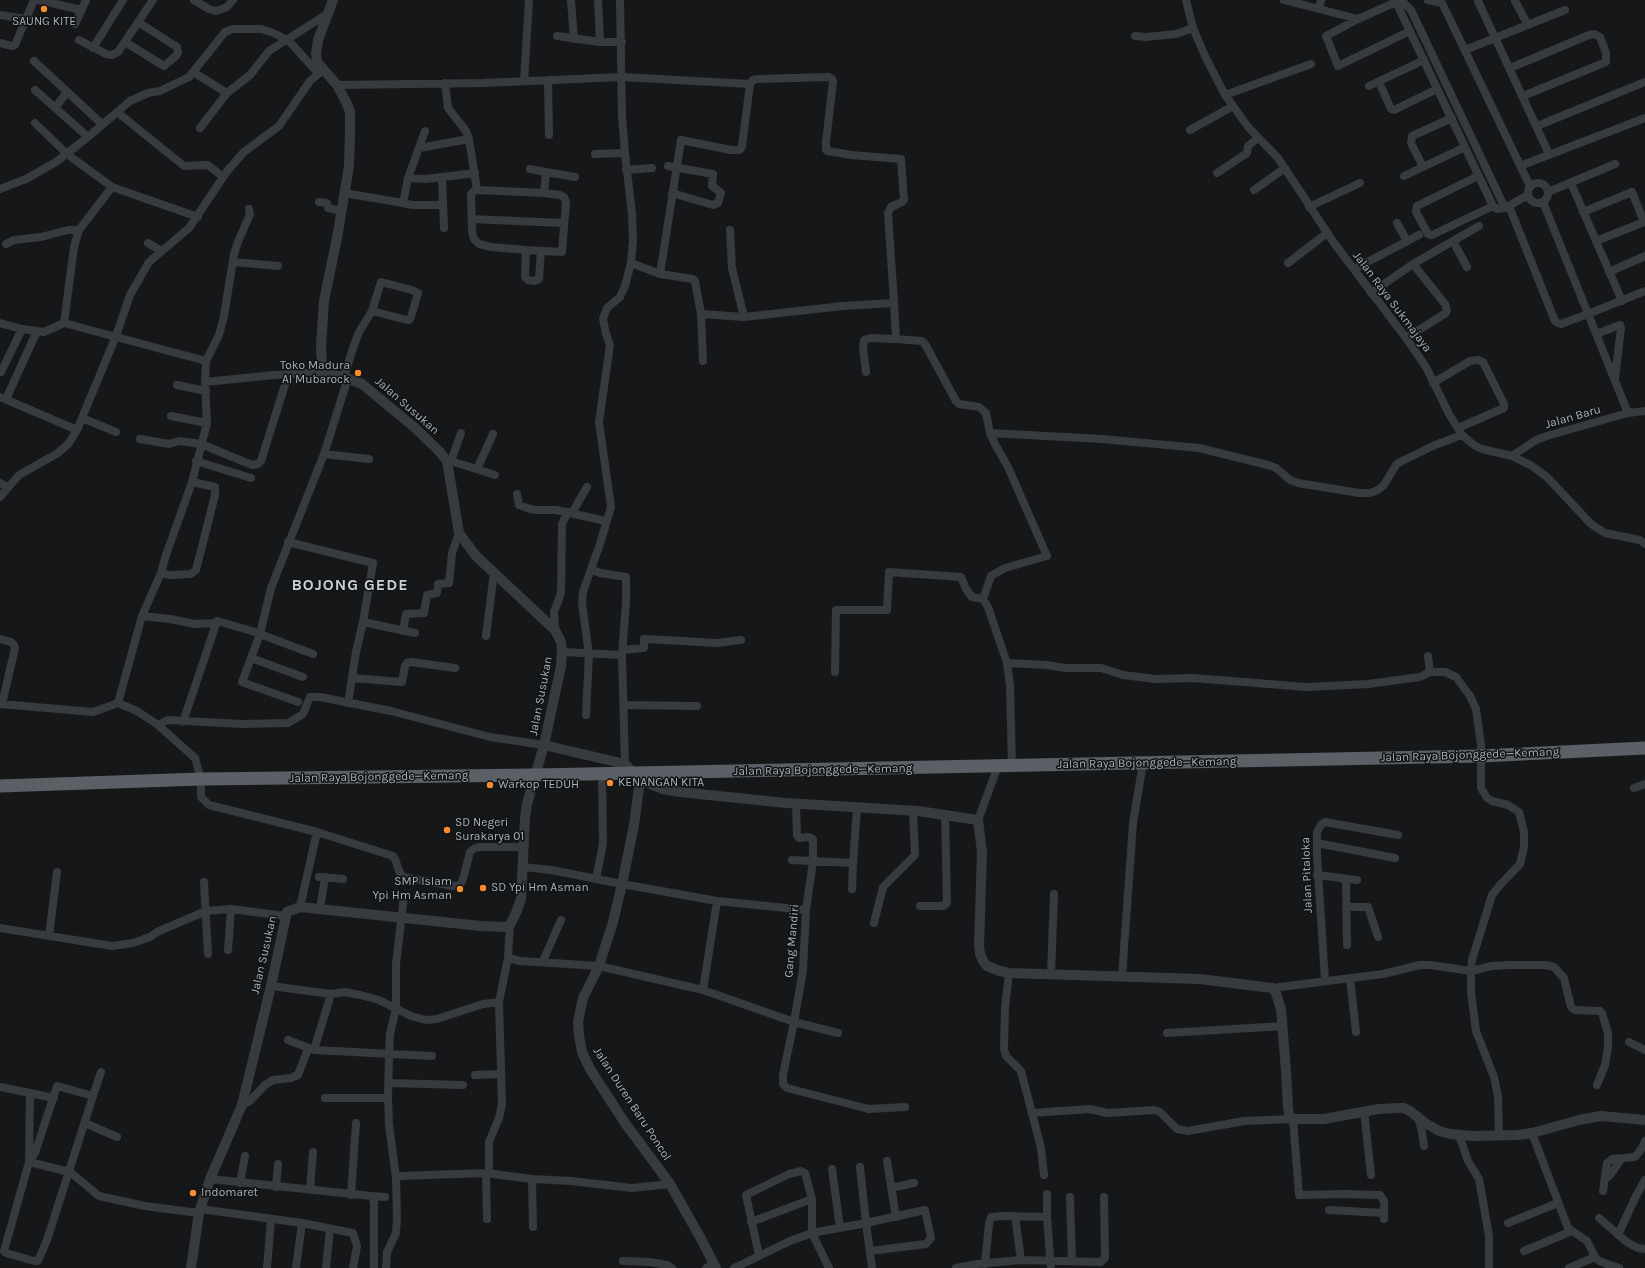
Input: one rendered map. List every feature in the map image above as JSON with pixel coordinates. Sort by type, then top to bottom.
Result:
[{"type":"highway","name":"Jalan Raya Bojonggede—Kemang","points":[[0,786],[201,779],[536,776],[1480,756],[1645,748]]},
{"type":"street","points":[[0,44],[14,46],[34,0]]},
{"type":"street","points":[[75,24],[80,10],[86,0]]},
{"type":"street","points":[[93,48],[123,0]]},
{"type":"street","points":[[79,40],[106,54],[118,52],[154,0]]},
{"type":"street","points":[[194,0],[208,9],[216,11],[227,7],[233,0]]},
{"type":"street","points":[[321,72],[317,62],[316,53],[318,40],[333,0]]},
{"type":"street","points":[[524,81],[529,0]]},
{"type":"street","points":[[571,0],[574,39]]},
{"type":"street","points":[[598,0],[600,42]]},
{"type":"street","points":[[586,715],[589,654],[582,603],[585,586],[600,544],[606,521],[610,514],[610,499],[599,422],[610,345],[603,319],[607,308],[620,297],[625,286],[631,263],[633,240],[632,214],[624,153],[620,0]]},
{"type":"street","name":"Jalan Raya Sukmajaya","points":[[1186,0],[1193,28],[1205,56],[1225,95],[1258,138],[1286,168],[1309,207],[1327,233],[1406,338],[1426,367],[1433,383],[1460,432],[1474,445],[1482,449],[1512,456],[1532,466],[1547,477],[1590,524],[1605,533],[1640,540],[1645,544]]},
{"type":"street","points":[[1284,0],[1358,19]]},
{"type":"street","points":[[1319,9],[1321,0]]},
{"type":"street","points":[[1428,0],[1445,3],[1465,50],[1530,186]]},
{"type":"street","points":[[45,1],[80,10]]},
{"type":"street","points":[[1478,1],[1550,154]]},
{"type":"street","points":[[1515,1],[1528,25]]},
{"type":"street","points":[[1396,2],[1493,206],[1497,209],[1507,207],[1528,195]]},
{"type":"street","points":[[1410,31],[1338,66],[1326,36],[1358,19],[1396,2],[1403,2],[1411,10],[1507,207],[1555,321],[1562,324],[1645,291]]},
{"type":"street","points":[[1465,50],[1565,10]]},
{"type":"street","points":[[0,14],[25,20]]},
{"type":"street","points":[[200,128],[228,93],[250,74],[269,51],[327,14]]},
{"type":"street","points":[[124,42],[164,66],[176,56],[178,52],[177,47],[138,22]]},
{"type":"street","points":[[1135,36],[1176,34],[1193,28]]},
{"type":"street","points":[[0,189],[43,170],[67,154],[130,101],[189,77],[225,32],[233,29],[260,29],[288,40],[321,72],[337,85],[347,104],[350,123],[349,166],[337,238],[324,301],[321,345],[322,372],[288,375],[274,374],[205,382]]},
{"type":"street","points":[[1510,68],[1589,35],[1594,34],[1600,38],[1606,53],[1606,62],[1523,96]]},
{"type":"street","points":[[557,36],[600,42],[622,42]]},
{"type":"street","points":[[1369,86],[1424,60]]},
{"type":"street","points":[[34,61],[102,124]]},
{"type":"street","points":[[1225,95],[1311,64]]},
{"type":"street","points":[[193,72],[228,93]]},
{"type":"street","points":[[0,497],[4,485],[23,472],[58,453],[69,444],[77,430],[116,336],[130,295],[149,262],[180,237],[198,217],[223,177],[244,152],[279,126],[310,81],[321,72]]},
{"type":"street","points":[[337,85],[524,81],[622,77],[750,84]]},
{"type":"street","points":[[660,274],[672,193],[672,167],[681,140],[736,151],[741,149],[750,84],[753,80],[832,78],[833,81],[826,150],[851,155],[901,160],[904,200],[891,207],[888,213],[896,339]]},
{"type":"street","points":[[548,80],[549,134]]},
{"type":"street","points":[[1379,82],[1391,109],[1394,110],[1437,89]]},
{"type":"street","points":[[1538,126],[1645,82]]},
{"type":"street","points":[[445,83],[448,108],[466,131],[469,139],[477,190]]},
{"type":"street","points":[[35,90],[88,137]]},
{"type":"street","points":[[55,108],[67,92]]},
{"type":"street","points":[[1190,130],[1233,106]]},
{"type":"street","points":[[117,112],[184,166],[208,166],[223,177]]},
{"type":"street","points":[[1423,167],[1411,143],[1412,136],[1452,118]]},
{"type":"street","points":[[1520,166],[1645,118]]},
{"type":"street","points":[[34,123],[67,154],[112,187],[198,217]]},
{"type":"street","points":[[403,202],[408,178],[425,131]]},
{"type":"street","points":[[1217,173],[1247,153],[1248,146],[1258,138]]},
{"type":"street","points":[[419,148],[469,139]]},
{"type":"street","points":[[1404,176],[1465,147]]},
{"type":"street","points":[[595,154],[624,153]]},
{"type":"street","points":[[1548,192],[1615,164]]},
{"type":"street","points":[[672,167],[713,174],[712,186],[721,193],[718,203],[713,205],[672,193]]},
{"type":"street","points":[[626,170],[652,168]]},
{"type":"street","points":[[1254,190],[1286,168]]},
{"type":"street","points":[[530,169],[575,177]]},
{"type":"street","points":[[544,193],[546,172]]},
{"type":"street","points":[[408,178],[442,178],[475,173]]},
{"type":"street","points":[[1478,176],[1417,206],[1416,212],[1428,234],[1432,235],[1493,206]]},
{"type":"street","points":[[442,178],[444,228]]},
{"type":"street","points":[[1309,207],[1360,183]]},
{"type":"street","points":[[1535,183],[1546,187],[1548,192],[1547,198],[1543,202],[1534,203],[1528,195],[1530,186],[1535,183]]},
{"type":"street","points":[[1571,183],[1622,301]]},
{"type":"street","points":[[64,323],[74,248],[80,230],[112,187]]},
{"type":"street","points":[[474,191],[544,193],[560,195],[564,197],[566,202],[563,223],[562,252],[490,247],[479,244],[474,239],[471,194],[474,191]]},
{"type":"street","points":[[1583,212],[1632,192],[1644,222],[1596,241]]},
{"type":"street","points":[[344,193],[403,202],[412,205],[443,205]]},
{"type":"street","points":[[319,202],[327,203],[328,208],[342,210]]},
{"type":"street","points":[[1543,202],[1628,413]]},
{"type":"street","points":[[118,703],[142,616],[162,573],[166,555],[192,482],[196,461],[207,423],[205,382],[206,361],[219,335],[238,242],[250,214],[249,209]]},
{"type":"street","points":[[472,219],[563,223]]},
{"type":"street","points":[[1397,223],[1407,241]]},
{"type":"street","points":[[1371,292],[1413,264],[1479,226]]},
{"type":"street","points":[[6,244],[14,240],[42,238],[68,230],[80,230]]},
{"type":"street","points":[[730,230],[732,268],[744,317]]},
{"type":"street","points":[[1288,263],[1327,233]]},
{"type":"street","points":[[1354,269],[1419,235]]},
{"type":"street","points":[[1453,241],[1467,267]]},
{"type":"street","points":[[148,243],[161,252]]},
{"type":"street","points":[[526,250],[525,277],[528,280],[534,281],[539,279],[541,251]]},
{"type":"street","points":[[1609,272],[1645,256]]},
{"type":"street","points":[[234,262],[278,266]]},
{"type":"street","points":[[631,263],[660,274],[695,281],[702,314],[703,361]]},
{"type":"street","points":[[1406,338],[1446,313],[1447,310],[1445,304],[1413,264]]},
{"type":"street","points":[[298,702],[242,682],[260,634],[271,588],[324,454],[353,348],[359,332],[372,311],[381,282],[418,293],[412,316],[409,320],[372,311]]},
{"type":"street","points":[[702,314],[744,317],[842,306],[894,303]]},
{"type":"street","points":[[0,323],[22,329],[44,332],[64,323],[206,361]]},
{"type":"street","points":[[1596,334],[1620,324],[1622,328],[1615,378]]},
{"type":"street","points":[[1,372],[22,329]]},
{"type":"street","points":[[37,331],[3,398],[77,430]]},
{"type":"street","points":[[866,372],[863,346],[864,340],[870,338],[916,340],[925,344],[954,399],[959,404],[979,407],[986,413],[990,433],[1008,467],[1047,556],[1004,568],[991,576],[983,599]]},
{"type":"street","points":[[990,433],[1102,439],[1198,448],[1268,465],[1276,468],[1290,480],[1298,483],[1359,493],[1370,492],[1378,490],[1384,485],[1400,462],[1504,408],[1504,404],[1483,362],[1474,360],[1433,383]]},
{"type":"street","name":"Jalan Susukan","points":[[322,372],[362,384],[379,397],[449,461],[455,504],[456,524],[465,544],[555,630],[559,636],[562,652],[557,690],[528,804],[521,899],[510,925]]},
{"type":"street","points":[[140,439],[169,444],[179,441],[201,444],[252,464],[260,463],[288,375]]},
{"type":"street","points":[[177,385],[206,391]]},
{"type":"street","name":"Jalan Baru","points":[[1512,456],[1536,440],[1567,429],[1628,413],[1645,411]]},
{"type":"street","points":[[171,416],[207,423]]},
{"type":"street","points":[[82,418],[116,432]]},
{"type":"street","points":[[461,433],[449,461],[495,475]]},
{"type":"street","points":[[477,469],[493,434]]},
{"type":"street","points":[[324,454],[369,459]]},
{"type":"street","points":[[196,461],[251,478]]},
{"type":"street","points":[[162,573],[169,575],[191,574],[196,570],[215,495],[215,488],[192,482]]},
{"type":"street","points":[[555,630],[554,612],[561,593],[562,524],[587,487]]},
{"type":"street","points":[[517,494],[519,505],[536,510],[556,510],[606,521]]},
{"type":"street","points":[[403,631],[406,614],[424,612],[427,595],[437,593],[438,584],[449,583],[452,553],[459,533]]},
{"type":"street","points":[[288,542],[373,563],[348,702]]},
{"type":"street","points":[[591,569],[600,573],[626,577],[623,652],[624,705],[633,773]]},
{"type":"street","points":[[486,636],[494,572]]},
{"type":"street","points":[[835,672],[836,610],[887,610],[889,572],[961,577],[966,589],[972,596],[983,599],[992,616],[1007,663],[1010,685],[1012,766]]},
{"type":"street","points":[[142,616],[170,619],[195,624],[215,623],[218,621],[260,634],[313,654]]},
{"type":"street","points":[[363,622],[415,633]]},
{"type":"street","points":[[183,722],[215,623]]},
{"type":"street","points":[[0,639],[14,644],[15,648],[1,704],[93,712],[118,703],[137,711],[158,725],[195,758],[201,779],[201,797],[209,805],[317,832],[393,856],[403,877],[453,886],[460,885],[470,852],[475,848],[480,846],[524,847]]},
{"type":"street","points":[[562,652],[589,654],[623,652],[643,648],[644,639],[717,643],[740,640]]},
{"type":"street","points":[[1428,656],[1430,672]]},
{"type":"street","points":[[251,658],[303,677]]},
{"type":"street","points":[[352,678],[402,682],[405,666],[407,663],[411,662],[455,668]]},
{"type":"street","points":[[1007,663],[1047,665],[1065,668],[1101,668],[1123,675],[1155,679],[1193,678],[1306,686],[1368,684],[1420,677],[1430,672],[1445,672],[1456,677],[1470,696],[1477,713],[1481,788],[1487,798],[1492,801],[1508,805],[1519,812],[1524,826],[1524,847],[1520,864],[1492,895],[1472,960],[1471,971],[1471,992],[1476,1031],[1492,1070],[1498,1096],[1499,1135]]},
{"type":"street","points":[[158,725],[168,720],[242,724],[288,723],[303,714],[310,697],[320,697],[391,711],[490,737],[544,745],[633,773],[663,789],[796,804],[945,814],[978,820]]},
{"type":"street","points":[[624,705],[697,706]]},
{"type":"street","points":[[1122,976],[1133,822],[1143,763]]},
{"type":"street","points":[[998,766],[978,820],[982,852],[980,954],[983,962],[987,966],[1010,973],[1200,979],[1272,988],[1382,974],[1430,965],[1471,971],[1492,966],[1545,965],[1554,967],[1564,978],[1571,1007],[1575,1010],[1600,1011],[1602,1013],[1608,1033],[1608,1046],[1606,1064],[1597,1085]]},
{"type":"street","name":"Jalan Duren Baru Poncol","points":[[633,773],[634,825],[613,922],[599,966],[583,998],[578,1021],[582,1052],[593,1074],[625,1123],[670,1184],[700,1237],[712,1267]]},
{"type":"street","points":[[596,879],[603,844],[602,774]]},
{"type":"street","points":[[1634,788],[1645,784]]},
{"type":"street","name":"Gang Mandiri","points":[[796,804],[797,835],[799,838],[809,837],[813,839],[813,862],[806,910],[803,970],[783,1075],[784,1086],[869,1109],[905,1107]]},
{"type":"street","points":[[852,889],[857,808]]},
{"type":"street","points":[[874,923],[883,887],[915,855],[913,811]]},
{"type":"street","points":[[920,906],[943,906],[947,903],[945,814]]},
{"type":"street","name":"Jalan Pitaloka","points":[[1325,981],[1317,875],[1317,843],[1318,832],[1321,825],[1325,822],[1398,835]]},
{"type":"street","points":[[317,832],[300,907],[481,926],[506,927],[510,925],[508,958],[499,1002],[502,1104],[499,1118],[489,1142],[487,1219]]},
{"type":"street","points":[[1317,843],[1395,858]]},
{"type":"street","points":[[792,860],[853,863]]},
{"type":"street","points":[[523,867],[551,870],[717,901],[806,910]]},
{"type":"street","points":[[49,936],[58,872]]},
{"type":"street","points":[[1317,875],[1357,880]]},
{"type":"street","points":[[320,909],[322,877],[343,879]]},
{"type":"street","points":[[1346,879],[1347,945]]},
{"type":"street","points":[[204,882],[208,954]]},
{"type":"street","points":[[1051,974],[1054,894]]},
{"type":"street","points":[[386,1268],[387,1252],[396,1233],[396,1178],[389,1124],[388,1083],[390,1034],[396,1008],[396,964],[404,896]]},
{"type":"street","points":[[703,990],[717,901]]},
{"type":"street","points":[[1346,907],[1368,906],[1378,937]]},
{"type":"street","name":"Jalan Susukan","points":[[190,1268],[200,1211],[210,1179],[242,1105],[271,986],[286,916],[290,910],[300,907]]},
{"type":"street","points":[[0,928],[112,946],[133,943],[150,937],[157,932],[206,911],[231,909],[286,916]]},
{"type":"street","points":[[228,950],[231,909]]},
{"type":"street","points":[[543,961],[561,920]]},
{"type":"street","points":[[508,958],[599,966],[703,990],[794,1022],[838,1032]]},
{"type":"street","points":[[1010,973],[1005,1008],[1004,1049],[1006,1056],[1021,1071],[1041,1148],[1044,1175]]},
{"type":"street","points":[[1350,978],[1356,1032]]},
{"type":"street","points":[[271,986],[331,994],[345,992],[360,995],[379,1000],[411,1016],[426,1020],[436,1020],[482,1004],[499,1002]]},
{"type":"street","points":[[1272,988],[1279,1000],[1283,1026],[1288,1108],[1289,1115],[1293,1119],[1299,1195],[1380,1195],[1384,1201],[1384,1216],[1329,1210]]},
{"type":"street","points":[[242,1105],[250,1101],[265,1085],[272,1080],[292,1078],[298,1075],[311,1049],[331,994]]},
{"type":"street","points":[[1167,1033],[1283,1026]]},
{"type":"street","points":[[288,1040],[311,1049],[432,1056]]},
{"type":"street","points":[[1629,1042],[1645,1050]]},
{"type":"street","points":[[30,1093],[29,1162],[4,1251],[6,1253],[38,1261],[47,1240],[70,1172],[101,1072]]},
{"type":"street","points":[[475,1075],[501,1074]]},
{"type":"street","points":[[388,1083],[463,1085]]},
{"type":"street","points":[[29,1162],[35,1153],[58,1085],[93,1096]]},
{"type":"street","points":[[0,1087],[54,1098]]},
{"type":"street","points":[[325,1098],[388,1098]]},
{"type":"street","points":[[1032,1112],[1090,1109],[1107,1112],[1154,1110],[1160,1112],[1177,1128],[1188,1131],[1244,1121],[1324,1119],[1364,1111],[1404,1108],[1425,1123],[1439,1130],[1459,1135],[1532,1133],[1601,1116],[1645,1120]]},
{"type":"street","points":[[1364,1111],[1371,1175]]},
{"type":"street","points":[[1418,1117],[1424,1146]]},
{"type":"street","points":[[85,1123],[117,1137]]},
{"type":"street","points":[[351,1195],[356,1123]]},
{"type":"street","points":[[1532,1133],[1568,1228],[1587,1241],[1595,1257],[1619,1268]]},
{"type":"street","points":[[1459,1135],[1468,1162],[1479,1179],[1489,1236],[1489,1268]]},
{"type":"street","points":[[1603,1191],[1607,1163],[1612,1159],[1635,1157],[1645,1141]]},
{"type":"street","points":[[310,1190],[313,1152]]},
{"type":"street","points":[[240,1183],[245,1156]]},
{"type":"street","points":[[887,1161],[896,1217]]},
{"type":"street","points":[[29,1162],[70,1172],[99,1196],[145,1206],[302,1223],[353,1232],[355,1234],[357,1246],[353,1268]]},
{"type":"street","points":[[276,1187],[278,1164]]},
{"type":"street","points":[[860,1167],[872,1268]]},
{"type":"street","points":[[832,1169],[840,1228]]},
{"type":"street","points":[[759,1255],[746,1195],[789,1174],[801,1171],[805,1173],[812,1199],[812,1233],[829,1268]]},
{"type":"street","points":[[396,1178],[400,1176],[488,1173],[532,1179],[571,1181],[632,1188],[670,1184]]},
{"type":"street","points":[[210,1179],[351,1195],[385,1197]]},
{"type":"street","points":[[532,1179],[533,1227]]},
{"type":"street","points":[[1618,1235],[1645,1180]]},
{"type":"street","points":[[891,1188],[914,1183]]},
{"type":"street","points":[[1047,1194],[1047,1217],[1051,1264]]},
{"type":"street","points":[[371,1196],[374,1201],[374,1268]]},
{"type":"street","points":[[1070,1197],[1072,1261]]},
{"type":"street","points":[[956,1268],[977,1264],[1021,1260],[1051,1264],[1072,1261],[1101,1262],[1105,1258],[1104,1197]]},
{"type":"street","points":[[751,1222],[812,1199]]},
{"type":"street","points":[[1508,1223],[1558,1203]]},
{"type":"street","points":[[734,1268],[759,1255],[812,1233],[925,1210],[931,1238],[926,1244],[870,1251]]},
{"type":"street","points":[[1015,1216],[1021,1260]]},
{"type":"street","points":[[986,1264],[990,1219],[992,1217],[1047,1217]]},
{"type":"street","points":[[1599,1218],[1618,1235],[1638,1248],[1645,1249]]},
{"type":"street","points":[[267,1268],[271,1220]]},
{"type":"street","points":[[296,1268],[302,1223]]},
{"type":"street","points":[[326,1268],[330,1229]]},
{"type":"street","points":[[1524,1251],[1572,1231]]},
{"type":"street","points":[[1569,1268],[1595,1257]]},
{"type":"street","points":[[623,1261],[650,1262],[667,1265],[672,1268]]},
{"type":"place","name":"SAUNG KITE","points":[[44,9]]},
{"type":"place","name":"Toko Madura Al Mubarock","points":[[358,373]]},
{"type":"place","name":"KENANGAN KITA","points":[[610,783]]},
{"type":"place","name":"Warkop TEDUH","points":[[490,785]]},
{"type":"place","name":"SD Negeri Surakarya 01","points":[[447,830]]},
{"type":"place","name":"SD Ypi Hm Asman","points":[[483,888]]},
{"type":"place","name":"SMP Islam Ypi Hm Asman","points":[[460,889]]},
{"type":"place","name":"Indomaret","points":[[193,1193]]},
{"type":"district","name":"BOJONG GEDE","points":[[350,585]]}]
